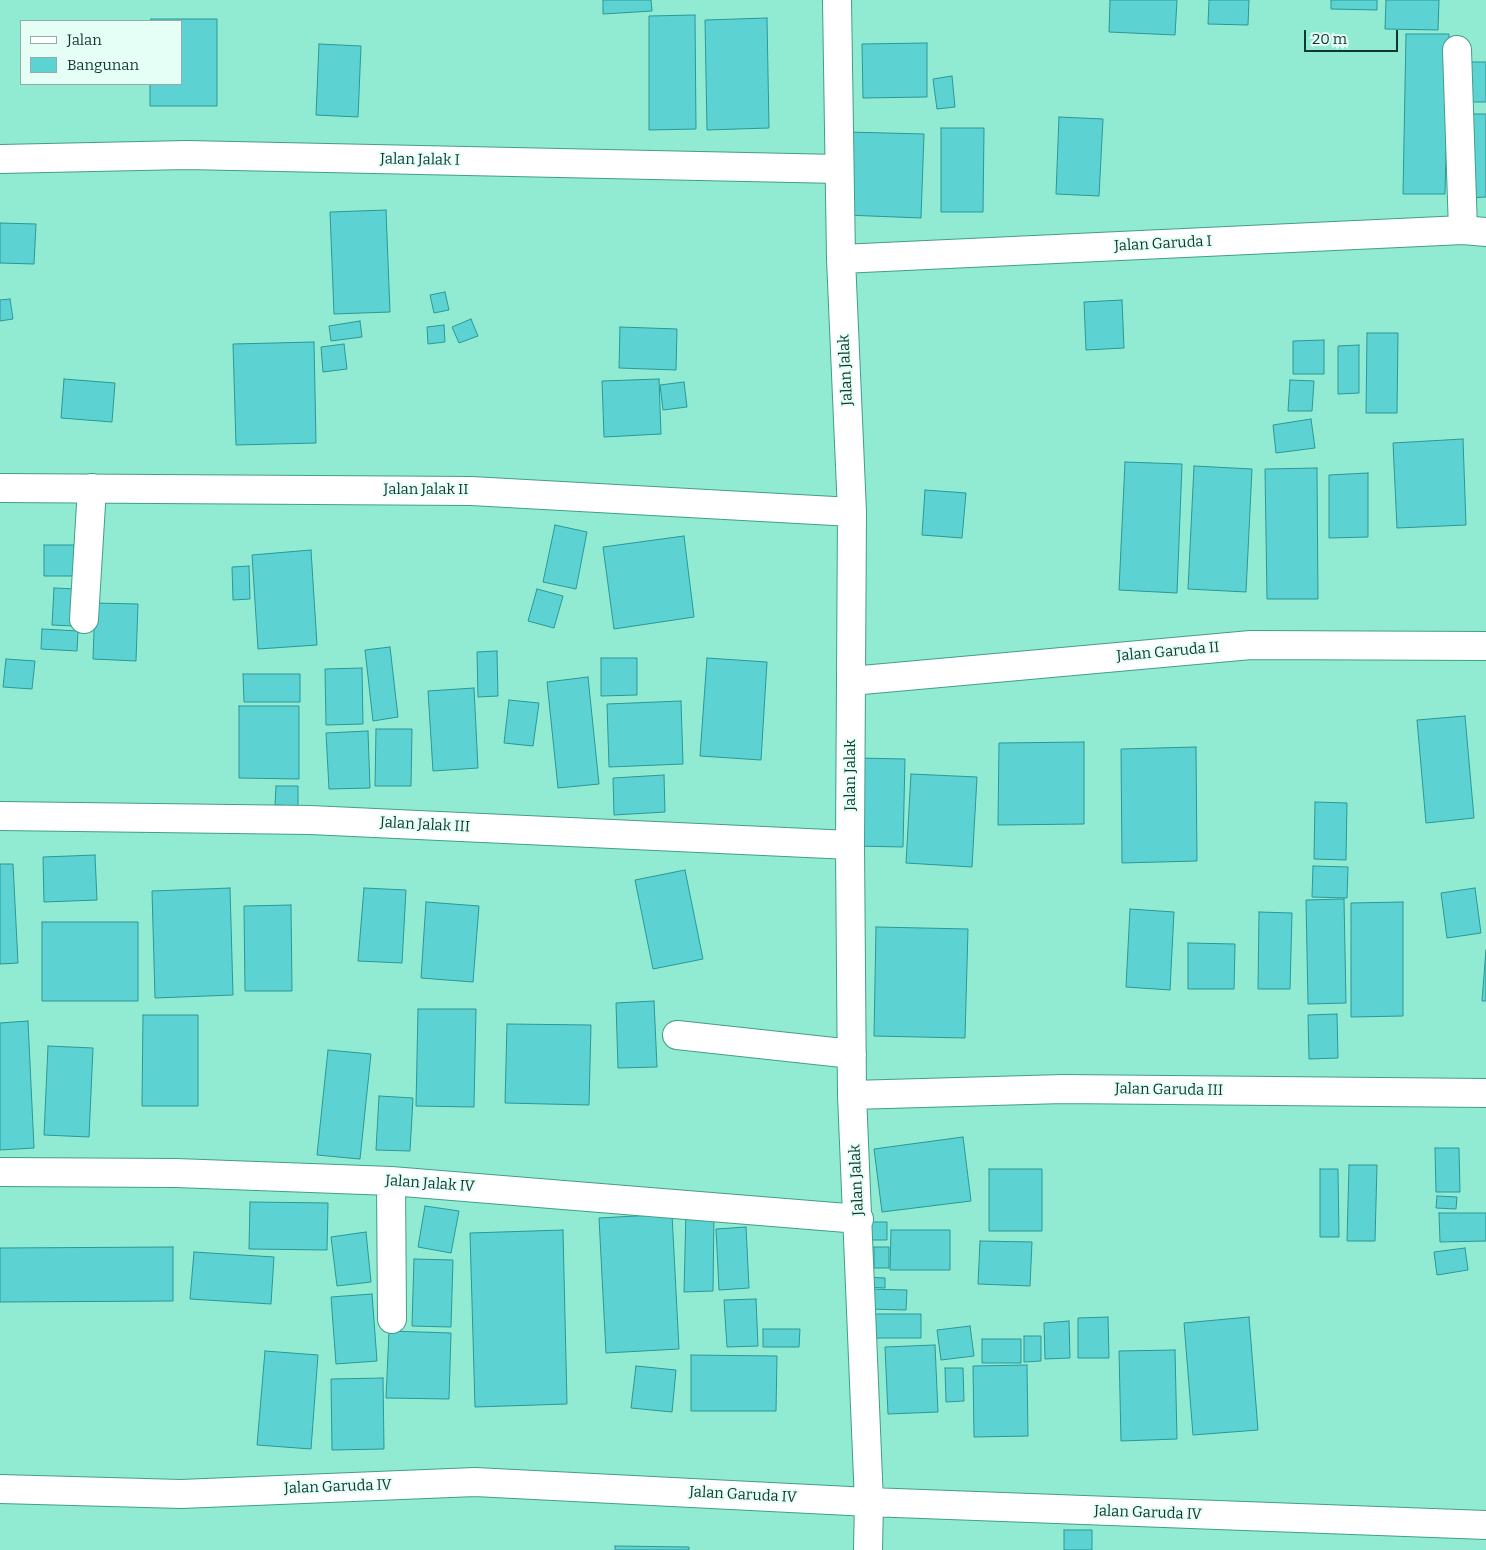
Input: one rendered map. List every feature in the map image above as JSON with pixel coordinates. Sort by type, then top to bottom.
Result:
[{"type":"street","name":"Jalan Jalak","points":[[837,0],[841,259],[852,512],[850,846],[852,1095],[859,1219],[869,1502],[868,1550]]},
{"type":"street","points":[[1457,50],[1474,231]]},
{"type":"street","name":"Jalan Jalak I","points":[[0,159],[187,154],[839,169]]},
{"type":"street","name":"Jalan Garuda I","points":[[841,259],[1474,231]]},
{"type":"street","name":"Jalan Jalak II","points":[[0,488],[471,490],[852,512]]},
{"type":"street","points":[[84,619],[92,488]]},
{"type":"street","name":"Jalan Garuda II","points":[[851,681],[1251,645],[1486,646]]},
{"type":"street","name":"Jalan Jalak III","points":[[0,816],[310,820],[850,846]]},
{"type":"street","points":[[677,1035],[852,1054]]},
{"type":"street","name":"Jalan Garuda III","points":[[852,1095],[1063,1089],[1486,1093]]},
{"type":"street","name":"Jalan Jalak IV","points":[[0,1172],[176,1173],[391,1181],[859,1219]]},
{"type":"street","points":[[391,1181],[392,1319]]},
{"type":"street","name":"Jalan Garuda IV","points":[[0,1489],[181,1494],[476,1482],[869,1502],[1486,1525]]},
{"type":"building","points":[[603,0],[651,0],[652,11],[603,14]]},
{"type":"building","points":[[1110,0],[1177,0],[1175,35],[1109,32]]},
{"type":"building","points":[[1209,0],[1249,0],[1248,25],[1208,24]]},
{"type":"building","points":[[1331,0],[1377,0],[1377,10],[1331,9]]},
{"type":"building","points":[[1386,0],[1439,0],[1438,30],[1385,29]]},
{"type":"building","points":[[695,15],[696,129],[649,130],[649,16]]},
{"type":"building","points":[[767,18],[769,128],[707,130],[705,20]]},
{"type":"building","points":[[217,19],[217,106],[150,106],[150,85],[182,85],[182,20],[151,20]]},
{"type":"building","points":[[1406,34],[1449,34],[1445,194],[1403,194]]},
{"type":"building","points":[[927,43],[927,97],[863,98],[862,44]]},
{"type":"building","points":[[319,44],[361,46],[358,117],[316,115]]},
{"type":"building","points":[[1468,62],[1486,62],[1486,102],[1467,102]]},
{"type":"building","points":[[952,76],[955,107],[937,109],[933,79]]},
{"type":"building","points":[[1467,114],[1486,114],[1486,197],[1467,198]]},
{"type":"building","points":[[1059,117],[1103,119],[1099,196],[1056,194]]},
{"type":"building","points":[[941,128],[984,128],[983,212],[941,212]]},
{"type":"building","points":[[848,132],[924,134],[921,218],[845,215]]},
{"type":"building","points":[[386,210],[390,312],[334,314],[330,212]]},
{"type":"building","points":[[0,223],[36,224],[34,264],[0,263]]},
{"type":"building","points":[[445,292],[449,310],[434,313],[430,295]]},
{"type":"building","points":[[10,299],[13,319],[0,321],[0,300]]},
{"type":"building","points":[[1122,300],[1124,348],[1086,350],[1084,302]]},
{"type":"building","points":[[471,319],[478,336],[459,343],[452,327]]},
{"type":"building","points":[[360,321],[362,337],[331,341],[329,326]]},
{"type":"building","points":[[444,325],[445,342],[428,344],[427,327]]},
{"type":"building","points":[[620,327],[677,329],[676,370],[619,368]]},
{"type":"building","points":[[1367,333],[1398,333],[1397,413],[1366,413]]},
{"type":"building","points":[[1324,340],[1324,374],[1293,374],[1293,341]]},
{"type":"building","points":[[314,342],[316,443],[236,445],[233,344]]},
{"type":"building","points":[[344,344],[347,369],[323,372],[321,347]]},
{"type":"building","points":[[1359,345],[1359,393],[1338,394],[1338,346]]},
{"type":"building","points":[[64,379],[115,383],[112,422],[61,418]]},
{"type":"building","points":[[659,379],[661,434],[604,437],[602,381]]},
{"type":"building","points":[[1290,380],[1314,381],[1312,411],[1288,411]]},
{"type":"building","points":[[684,382],[687,407],[663,410],[660,385]]},
{"type":"building","points":[[1311,419],[1315,448],[1276,453],[1273,425]]},
{"type":"building","points":[[1463,439],[1466,525],[1397,528],[1393,443]]},
{"type":"building","points":[[1125,462],[1182,464],[1177,593],[1119,590]]},
{"type":"building","points":[[1194,466],[1252,469],[1246,592],[1188,589]]},
{"type":"building","points":[[1317,468],[1318,599],[1267,599],[1265,469]]},
{"type":"building","points":[[1368,473],[1368,537],[1329,538],[1329,475]]},
{"type":"building","points":[[925,490],[966,493],[962,538],[922,535]]},
{"type":"building","points":[[555,525],[587,532],[576,589],[543,582]]},
{"type":"building","points":[[684,536],[694,617],[614,629],[603,547]]},
{"type":"building","points":[[44,545],[74,545],[74,576],[44,576]]},
{"type":"building","points":[[311,550],[317,645],[258,649],[252,555]]},
{"type":"building","points":[[249,566],[250,599],[233,600],[232,567]]},
{"type":"building","points":[[54,588],[76,589],[74,626],[52,625]]},
{"type":"building","points":[[537,589],[563,596],[554,628],[528,621]]},
{"type":"building","points":[[95,603],[138,604],[136,661],[93,659]]},
{"type":"building","points":[[42,629],[78,631],[77,651],[41,649]]},
{"type":"building","points":[[390,647],[398,717],[373,721],[365,650]]},
{"type":"building","points":[[497,651],[498,696],[478,697],[477,652]]},
{"type":"building","points":[[601,658],[637,658],[637,695],[601,696]]},
{"type":"building","points":[[707,658],[767,662],[761,760],[700,756]]},
{"type":"building","points":[[6,659],[35,661],[32,689],[3,687]]},
{"type":"building","points":[[362,668],[363,724],[326,725],[325,669]]},
{"type":"building","points":[[243,674],[300,674],[300,702],[244,702]]},
{"type":"building","points":[[588,677],[599,784],[558,788],[547,682]]},
{"type":"building","points":[[474,688],[478,768],[433,771],[428,691]]},
{"type":"building","points":[[509,700],[539,703],[533,746],[504,743]]},
{"type":"building","points":[[681,701],[683,764],[609,767],[607,704]]},
{"type":"building","points":[[239,706],[299,706],[299,779],[239,778]]},
{"type":"building","points":[[1465,716],[1474,818],[1426,823],[1417,720]]},
{"type":"building","points":[[376,729],[412,729],[411,786],[375,786]]},
{"type":"building","points":[[368,731],[370,788],[329,789],[326,733]]},
{"type":"building","points":[[1084,742],[1084,824],[998,825],[999,743]]},
{"type":"building","points":[[1196,747],[1197,861],[1122,863],[1121,749]]},
{"type":"building","points":[[857,758],[905,759],[903,847],[855,846]]},
{"type":"building","points":[[911,774],[977,777],[972,867],[906,863]]},
{"type":"building","points":[[664,775],[665,812],[614,815],[613,778]]},
{"type":"building","points":[[276,786],[298,786],[298,806],[275,805]]},
{"type":"building","points":[[1315,802],[1347,803],[1346,860],[1314,859]]},
{"type":"building","points":[[95,855],[97,900],[44,902],[43,857]]},
{"type":"building","points":[[0,864],[13,864],[18,963],[0,964]]},
{"type":"building","points":[[1313,866],[1348,867],[1347,898],[1312,897]]},
{"type":"building","points":[[685,870],[703,959],[653,969],[635,880]]},
{"type":"building","points":[[230,888],[233,995],[155,998],[152,891]]},
{"type":"building","points":[[364,888],[406,890],[402,963],[358,961]]},
{"type":"building","points":[[1475,888],[1481,933],[1447,938],[1441,893]]},
{"type":"building","points":[[1344,899],[1346,1003],[1308,1004],[1306,900]]},
{"type":"building","points":[[426,902],[479,906],[473,982],[421,978]]},
{"type":"building","points":[[1403,902],[1403,1016],[1351,1017],[1351,903]]},
{"type":"building","points":[[291,905],[292,991],[245,991],[244,906]]},
{"type":"building","points":[[1130,909],[1174,912],[1170,990],[1126,987]]},
{"type":"building","points":[[1259,912],[1292,913],[1290,989],[1258,989]]},
{"type":"building","points":[[42,922],[138,922],[138,1001],[42,1001]]},
{"type":"building","points":[[876,927],[968,929],[965,1038],[874,1036]]},
{"type":"building","points":[[1188,943],[1235,944],[1234,989],[1188,989]]},
{"type":"building","points":[[1486,950],[1486,1001],[1482,1001]]},
{"type":"building","points":[[654,1001],[657,1067],[618,1068],[616,1003]]},
{"type":"building","points":[[418,1009],[476,1009],[474,1107],[416,1106]]},
{"type":"building","points":[[1337,1014],[1338,1058],[1309,1059],[1308,1015]]},
{"type":"building","points":[[143,1015],[198,1015],[198,1106],[142,1106]]},
{"type":"building","points":[[28,1021],[34,1148],[0,1150],[0,1023]]},
{"type":"building","points":[[507,1024],[591,1025],[589,1105],[505,1103]]},
{"type":"building","points":[[48,1046],[93,1048],[89,1137],[44,1135]]},
{"type":"building","points":[[328,1050],[371,1054],[360,1159],[317,1155]]},
{"type":"building","points":[[379,1096],[413,1098],[410,1151],[376,1150]]},
{"type":"building","points":[[963,1137],[971,1201],[882,1212],[874,1149]]},
{"type":"building","points":[[1435,1148],[1459,1148],[1460,1192],[1436,1192]]},
{"type":"building","points":[[1349,1165],[1377,1165],[1375,1241],[1347,1241]]},
{"type":"building","points":[[989,1169],[1042,1169],[1042,1231],[989,1231]]},
{"type":"building","points":[[1320,1169],[1338,1169],[1339,1237],[1320,1237]]},
{"type":"building","points":[[1437,1196],[1457,1197],[1456,1209],[1436,1208]]},
{"type":"building","points":[[250,1202],[328,1203],[327,1250],[249,1249]]},
{"type":"building","points":[[425,1206],[459,1211],[451,1253],[418,1247]]},
{"type":"building","points":[[686,1212],[714,1212],[713,1291],[684,1292]]},
{"type":"building","points":[[1439,1213],[1486,1213],[1486,1241],[1440,1242]]},
{"type":"building","points":[[672,1214],[679,1349],[606,1353],[599,1218]]},
{"type":"building","points":[[871,1222],[887,1222],[887,1240],[871,1240]]},
{"type":"building","points":[[746,1227],[749,1288],[719,1290],[716,1229]]},
{"type":"building","points":[[563,1230],[567,1404],[475,1407],[470,1233]]},
{"type":"building","points":[[891,1230],[950,1230],[950,1270],[890,1270]]},
{"type":"building","points":[[366,1232],[371,1282],[337,1286],[331,1237]]},
{"type":"building","points":[[980,1241],[1032,1242],[1030,1286],[978,1284]]},
{"type":"building","points":[[173,1247],[173,1301],[0,1302],[0,1248]]},
{"type":"building","points":[[874,1247],[889,1247],[889,1268],[874,1268]]},
{"type":"building","points":[[1465,1248],[1468,1270],[1437,1275],[1434,1252]]},
{"type":"building","points":[[194,1252],[274,1257],[271,1304],[190,1299]]},
{"type":"building","points":[[414,1259],[453,1260],[451,1327],[412,1326]]},
{"type":"building","points":[[863,1277],[885,1278],[885,1288],[863,1287]]},
{"type":"building","points":[[867,1289],[907,1290],[906,1310],[867,1309]]},
{"type":"building","points":[[372,1294],[377,1361],[336,1364],[331,1297]]},
{"type":"building","points":[[756,1299],[758,1346],[727,1347],[724,1300]]},
{"type":"building","points":[[875,1314],[921,1314],[921,1338],[875,1338]]},
{"type":"building","points":[[1108,1317],[1109,1358],[1078,1358],[1078,1318]]},
{"type":"building","points":[[1249,1317],[1258,1430],[1193,1435],[1184,1323]]},
{"type":"building","points":[[1069,1321],[1070,1358],[1045,1359],[1044,1323]]},
{"type":"building","points":[[970,1326],[974,1356],[941,1360],[937,1330]]},
{"type":"building","points":[[763,1329],[800,1329],[799,1347],[763,1347]]},
{"type":"building","points":[[389,1331],[451,1333],[449,1399],[386,1398]]},
{"type":"building","points":[[1024,1336],[1041,1336],[1041,1361],[1024,1362]]},
{"type":"building","points":[[982,1339],[1021,1339],[1021,1363],[982,1363]]},
{"type":"building","points":[[935,1345],[938,1412],[888,1414],[885,1347]]},
{"type":"building","points":[[1175,1350],[1177,1439],[1121,1441],[1119,1351]]},
{"type":"building","points":[[265,1351],[318,1355],[311,1449],[257,1445]]},
{"type":"building","points":[[691,1355],[777,1356],[776,1411],[691,1411]]},
{"type":"building","points":[[1027,1365],[1028,1436],[974,1437],[973,1366]]},
{"type":"building","points":[[636,1366],[676,1370],[672,1412],[631,1408]]},
{"type":"building","points":[[945,1368],[963,1368],[964,1401],[946,1402]]},
{"type":"building","points":[[383,1378],[384,1449],[332,1450],[331,1379]]},
{"type":"building","points":[[1064,1530],[1092,1530],[1092,1550],[1064,1550]]},
{"type":"building","points":[[615,1546],[689,1547],[689,1550],[615,1550]]}]
